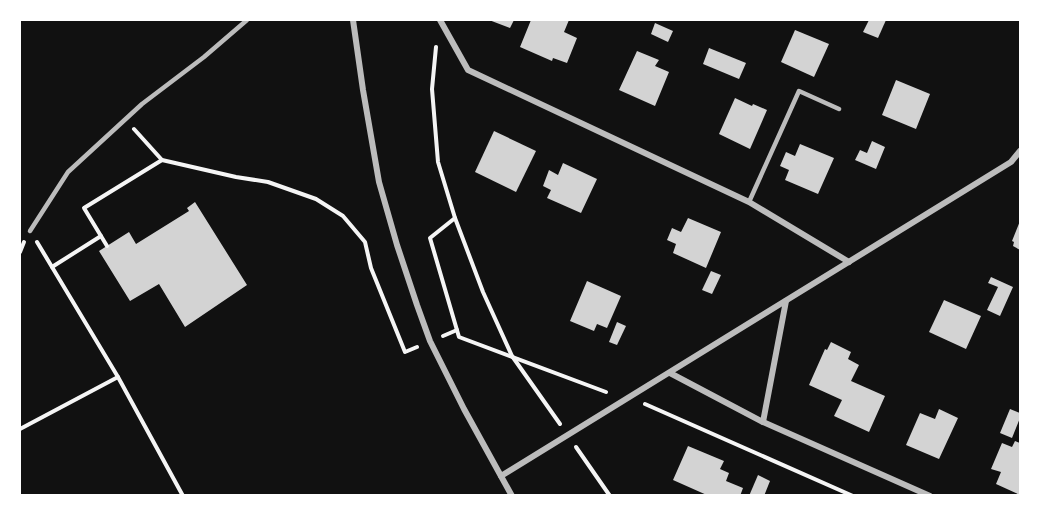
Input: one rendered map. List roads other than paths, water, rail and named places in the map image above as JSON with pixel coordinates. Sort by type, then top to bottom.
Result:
[{"type":"street","points":[[353,20],[379,182],[417,305],[430,341],[464,409],[512,495]]},
{"type":"street","points":[[440,20],[468,70],[749,202],[849,262]]},
{"type":"street","points":[[501,476],[1011,162],[1020,151]]},
{"type":"street","points":[[763,422],[786,301]]},
{"type":"street","points":[[670,373],[763,422],[930,495]]},
{"type":"lane","points":[[30,231],[68,172],[142,104],[248,20]]},
{"type":"lane","points":[[749,202],[799,91],[839,109]]}]
